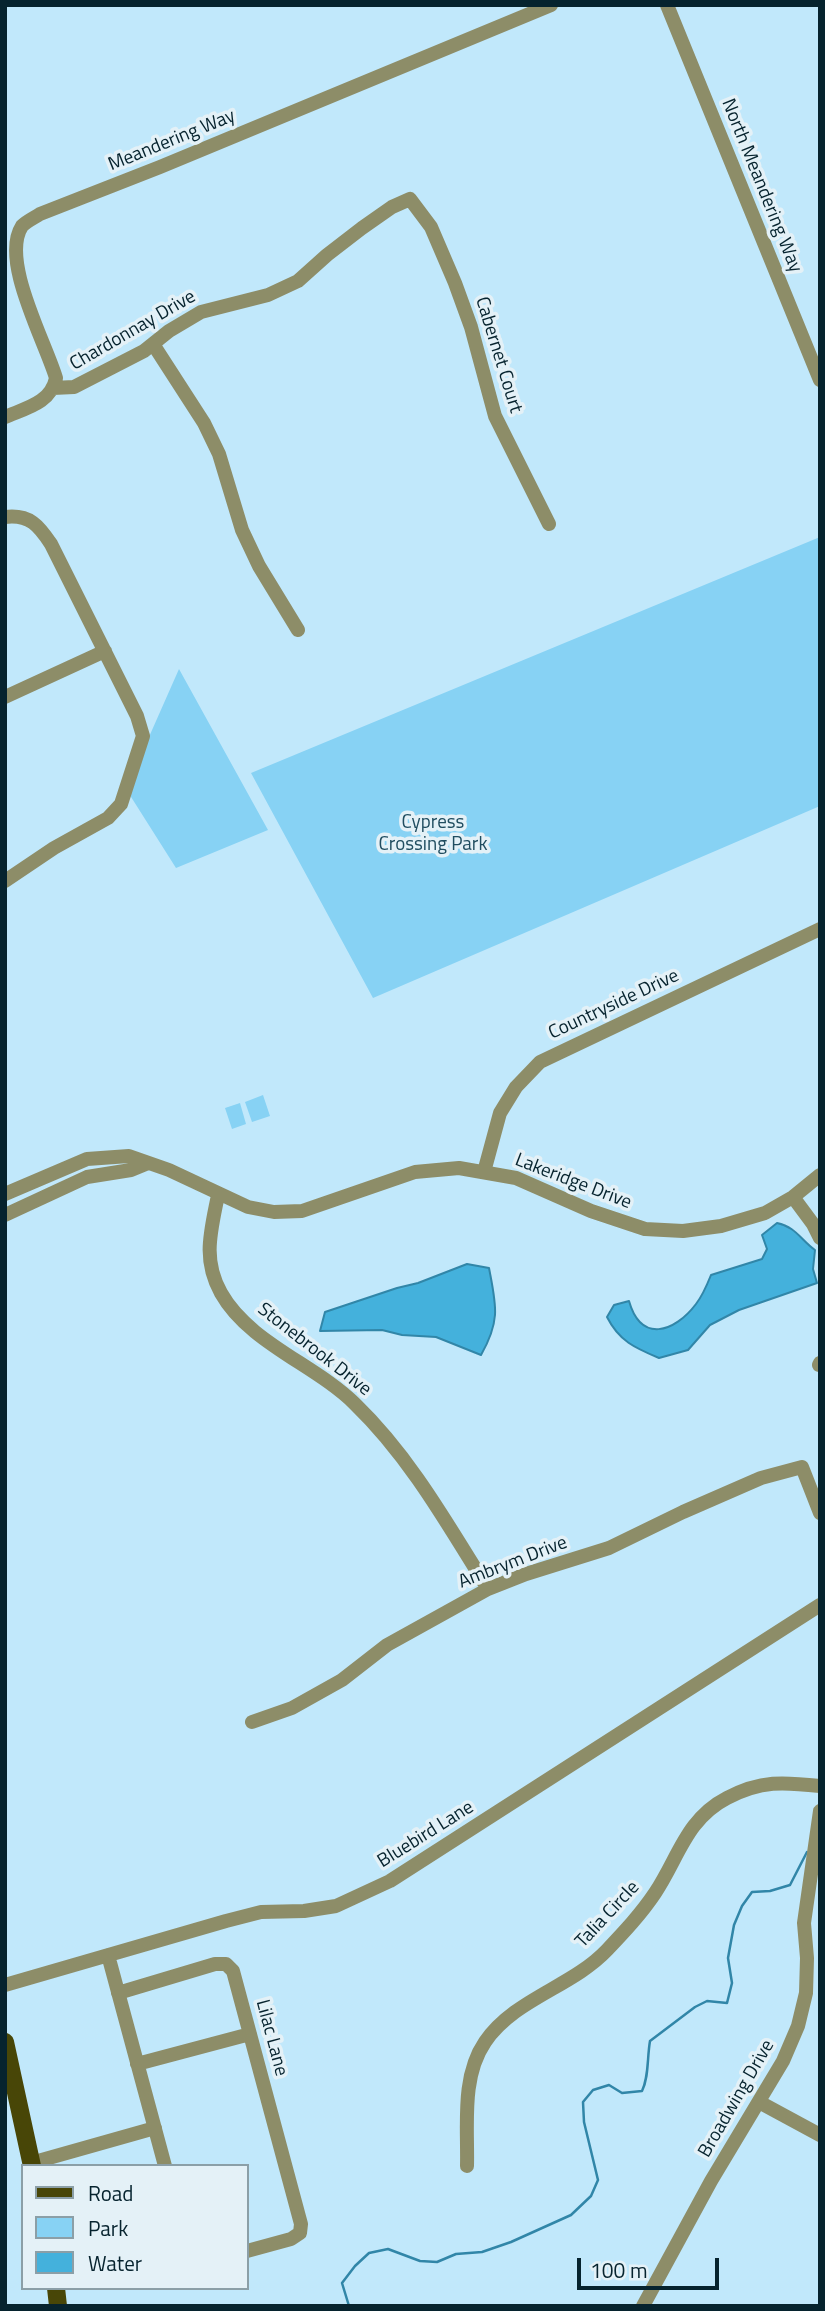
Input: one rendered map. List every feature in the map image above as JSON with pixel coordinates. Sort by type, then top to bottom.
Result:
[{"type":"main road","points":[[5,2042],[32,2164]]},
{"type":"street","name":"Meandering Way","points":[[53,388],[56,378],[54,372],[13,271],[12,245],[23,224],[40,214],[551,5]]},
{"type":"street","name":"North Meandering Way","points":[[667,5],[820,380]]},
{"type":"street","name":"Chardonnay Drive","points":[[53,388],[74,387],[144,351],[169,331],[201,312],[268,295],[298,282],[362,228],[410,199]]},
{"type":"street","name":"Cabernet Court","points":[[410,199],[431,227],[455,283],[471,327],[495,416],[549,524]]},
{"type":"street","points":[[153,344],[204,423],[219,454],[242,530],[259,566],[298,630]]},
{"type":"street","points":[[5,417],[43,400],[53,388]]},
{"type":"street","points":[[5,517],[17,516],[38,524],[51,544],[137,716],[143,736],[121,804],[108,818],[54,848],[5,881]]},
{"type":"street","points":[[5,697],[105,651]]},
{"type":"street","name":"Countryside Drive","points":[[484,1172],[500,1113],[516,1087],[540,1062],[820,929]]},
{"type":"street","name":"Lakeridge Drive","points":[[5,1194],[87,1158],[130,1156],[169,1170],[248,1207],[274,1212],[302,1211],[415,1172],[459,1168],[516,1178],[590,1210],[645,1229],[683,1231],[721,1226],[765,1213],[793,1197],[820,1175]]},
{"type":"street","points":[[5,1215],[87,1177],[131,1170],[148,1163]]},
{"type":"street","name":"Stonebrook Drive","points":[[218,1195],[209,1241],[211,1272],[234,1312],[354,1402],[385,1436],[425,1489],[488,1589]]},
{"type":"street","points":[[793,1197],[820,1238]]},
{"type":"street","name":"Ambrym Drive","points":[[252,1722],[292,1708],[342,1680],[387,1645],[488,1589],[609,1548],[761,1478],[802,1467],[820,1513]]},
{"type":"street","name":"Bluebird Lane","points":[[5,1985],[237,1918],[261,1912],[304,1911],[336,1906],[361,1895],[445,1847],[820,1605]]},
{"type":"street","name":"Talia Circle","points":[[467,2166],[469,2084],[484,2043],[503,2021],[561,1985],[604,1952],[655,1893],[683,1839],[725,1798],[776,1782],[820,1786]]},
{"type":"street","name":"Broadwing Drive","points":[[643,2306],[712,2181],[783,2061],[798,2026],[806,1993],[804,1923],[820,1811]]},
{"type":"street","points":[[108,1955],[164,2164]]},
{"type":"street","name":"Lilac Lane","points":[[118,1993],[215,1964],[226,1964],[233,1971],[300,2224],[300,2233],[291,2239],[248,2251]]},
{"type":"street","points":[[137,2064],[250,2034]]},
{"type":"street","points":[[759,2102],[820,2135]]},
{"type":"street","points":[[35,2164],[155,2128]]},
{"type":"green space","name":"Cypress Crossing Park","points":[[820,537],[820,806],[373,998],[251,773]]},
{"type":"green space","points":[[179,669],[268,830],[176,868],[126,789]]},
{"type":"green space","points":[[263,1095],[270,1116],[252,1122],[245,1102]]},
{"type":"green space","points":[[240,1103],[246,1124],[232,1129],[225,1108]]},
{"type":"water","points":[[777,1223],[793,1230],[815,1250],[813,1269],[817,1283],[739,1310],[710,1325],[688,1350],[659,1358],[628,1343],[607,1317],[614,1305],[629,1301],[641,1323],[650,1328],[659,1329],[678,1322],[698,1301],[711,1275],[762,1259],[767,1249],[762,1235]]},
{"type":"water","points":[[467,1264],[489,1268],[494,1292],[492,1332],[481,1355],[436,1337],[402,1335],[382,1330],[320,1331],[325,1312],[418,1283]]},
{"type":"waterway","points":[[349,2306],[342,2283],[369,2253],[388,2249],[420,2261],[437,2262],[456,2254],[482,2252],[571,2215],[591,2196],[598,2180],[584,2122],[583,2102],[593,2090],[609,2085],[622,2093],[642,2091],[647,2074],[650,2041],[707,2001],[727,2003],[732,1983],[728,1958],[734,1925],[742,1906],[752,1892],[770,1891],[790,1885],[807,1852]]}]
